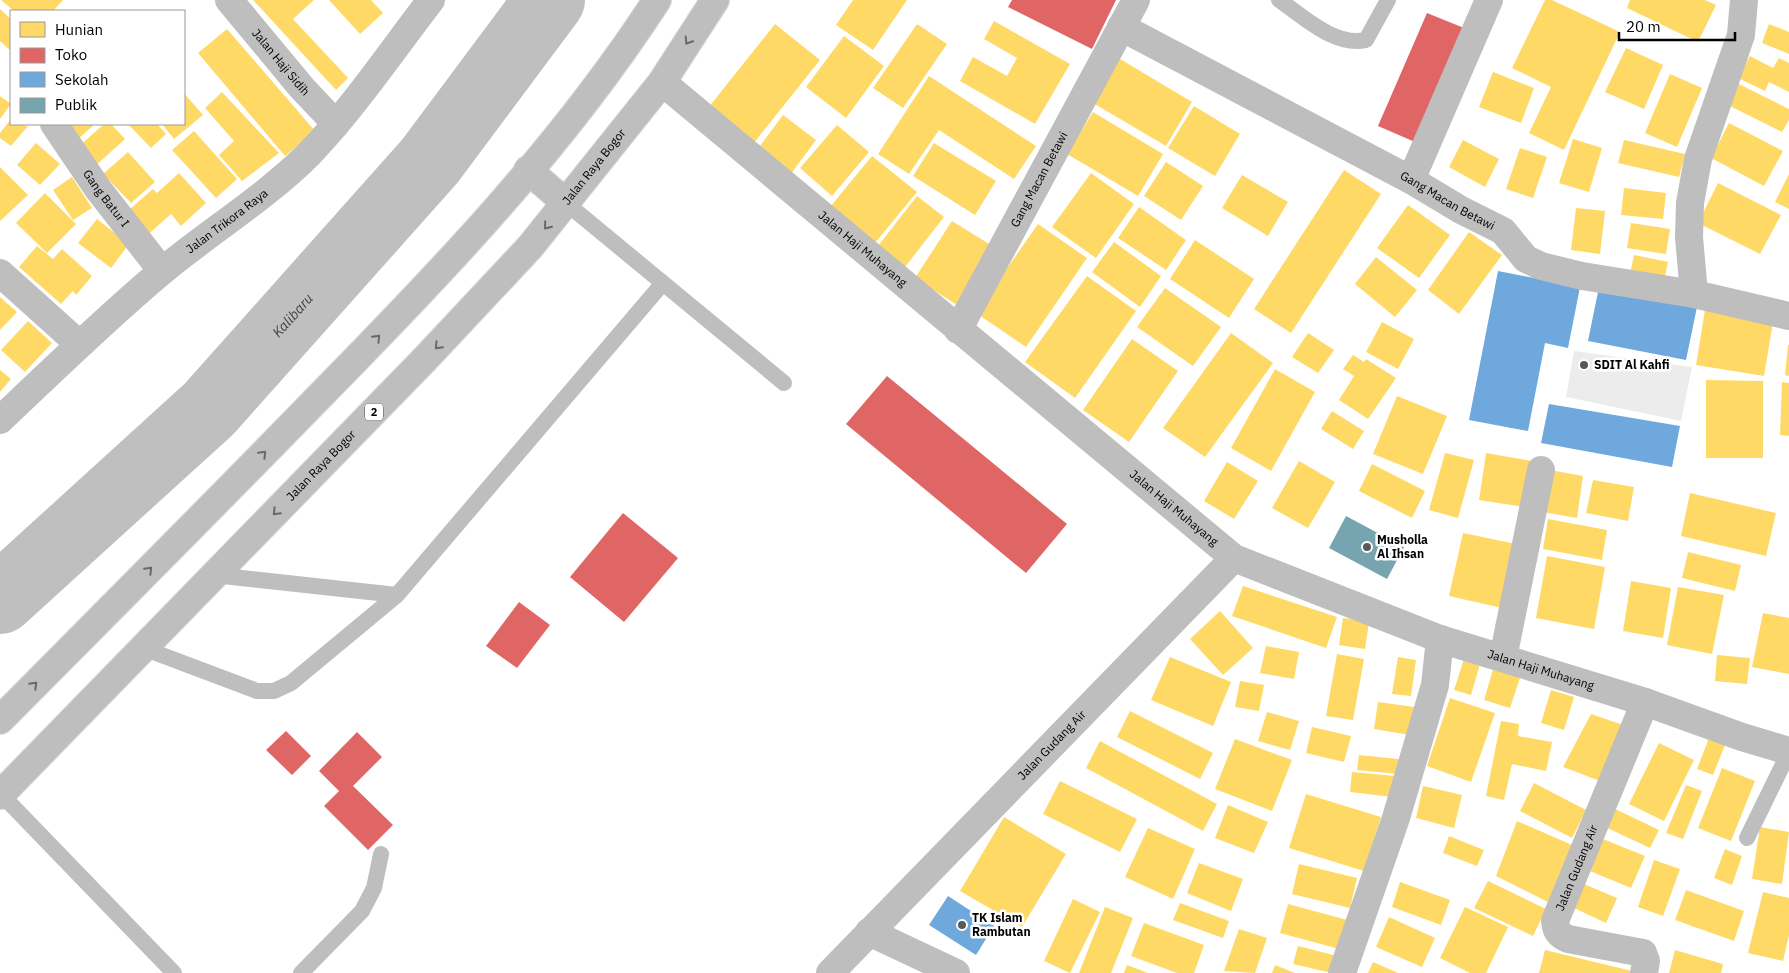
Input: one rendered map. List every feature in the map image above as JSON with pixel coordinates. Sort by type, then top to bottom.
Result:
[{"type":"main road","name":"Jalan Haji Sidih","points":[[229,0],[302,88],[336,124]]},
{"type":"main road","name":"Jalan Trikora Raya","points":[[0,420],[80,344],[162,271],[308,155],[336,124],[431,0]]},
{"type":"main road","points":[[0,720],[389,326],[492,214],[622,54],[656,0]]},
{"type":"main road","name":"Jalan Raya Bogor","points":[[0,795],[426,359],[530,247],[662,82],[715,0]]},
{"type":"main road","name":"Gang Macan Betawi","points":[[958,330],[1136,0]]},
{"type":"main road","points":[[1411,180],[1489,0]]},
{"type":"main road","points":[[1694,294],[1690,203],[1696,168],[1741,35],[1744,0]]},
{"type":"main road","name":"Gang Macan Betawi","points":[[1121,27],[1411,180],[1461,210],[1503,231],[1526,259],[1541,266],[1582,276],[1694,294],[1789,316]]},
{"type":"main road","name":"Jalan Haji Muhayang","points":[[662,82],[1234,558],[1440,639],[1645,702],[1742,737],[1789,751]]},
{"type":"main road","name":"Gang Batur I","points":[[55,125],[98,189],[162,271]]},
{"type":"main road","points":[[528,170],[566,203]]},
{"type":"main road","points":[[0,273],[80,344]]},
{"type":"main road","points":[[1503,658],[1541,470]]},
{"type":"main road","name":"Jalan Gudang Air","points":[[830,973],[1234,558]]},
{"type":"main road","points":[[1342,973],[1396,818],[1433,695],[1439,665],[1440,639]]},
{"type":"main road","name":"Jalan Gudang Air","points":[[1644,973],[1646,961],[1643,953],[1568,939],[1561,936],[1556,929],[1555,921],[1645,702]]},
{"type":"main road","points":[[869,932],[956,973]]},
{"type":"lane","points":[[1279,0],[1336,37],[1354,43],[1366,40],[1388,0]]},
{"type":"lane","points":[[566,203],[784,383]]},
{"type":"lane","points":[[143,648],[257,692],[274,691],[291,683],[397,595],[663,283]]},
{"type":"lane","points":[[214,576],[397,595]]},
{"type":"lane","points":[[1747,838],[1789,751]]},
{"type":"lane","points":[[0,795],[174,973]]},
{"type":"lane","points":[[301,973],[362,911],[374,888],[381,854]]},
{"type":"shaded area","points":[[1574,351],[1692,367],[1681,421],[1566,397]]},
{"type":"building: Hunian","points":[[1,0],[63,0],[54,10],[13,10]]},
{"type":"building: Hunian","points":[[253,0],[314,0],[293,19],[348,78],[336,90]]},
{"type":"building: Hunian","points":[[329,0],[371,0],[383,13],[360,34]]},
{"type":"building: Hunian","points":[[853,0],[907,0],[873,50],[836,25]]},
{"type":"building: Hunian","points":[[1545,0],[1552,0],[1620,32],[1564,150],[1529,133],[1551,87],[1512,68]]},
{"type":"building: Hunian","points":[[1630,0],[1705,0],[1716,5],[1698,42],[1627,8]]},
{"type":"building: Hunian","points":[[0,9],[10,18],[10,50],[0,41]]},
{"type":"building: Hunian","points":[[994,21],[1070,64],[1035,124],[960,81],[973,57],[1007,76],[1017,58],[984,39]]},
{"type":"building: Hunian","points":[[775,24],[820,60],[753,144],[708,108]]},
{"type":"building: Hunian","points":[[917,24],[947,44],[903,108],[873,88]]},
{"type":"building: Hunian","points":[[1769,24],[1789,32],[1789,54],[1762,43]]},
{"type":"building: Hunian","points":[[227,29],[315,131],[285,156],[198,53]]},
{"type":"building: Hunian","points":[[844,36],[884,66],[846,118],[806,87]]},
{"type":"building: Hunian","points":[[1626,48],[1663,65],[1644,109],[1605,92]]},
{"type":"building: Hunian","points":[[1750,56],[1773,68],[1779,58],[1789,63],[1789,92],[1769,82],[1765,91],[1738,78]]},
{"type":"building: Hunian","points":[[1120,59],[1192,102],[1166,146],[1093,103]]},
{"type":"building: Hunian","points":[[1493,72],[1534,88],[1521,123],[1479,107]]},
{"type":"building: Hunian","points":[[1670,74],[1702,88],[1677,147],[1645,133]]},
{"type":"building: Hunian","points":[[929,76],[1036,146],[1014,179],[939,130],[909,174],[878,154]]},
{"type":"building: Hunian","points":[[1739,84],[1789,109],[1789,120],[1782,132],[1728,105]]},
{"type":"building: Hunian","points":[[222,92],[279,153],[242,181],[219,155],[234,141],[205,108]]},
{"type":"building: Hunian","points":[[185,94],[203,115],[174,139],[163,125],[185,125]]},
{"type":"building: Hunian","points":[[0,96],[10,103],[10,105],[0,119]]},
{"type":"building: Hunian","points":[[1194,106],[1240,134],[1215,176],[1168,148]]},
{"type":"building: Hunian","points":[[1093,112],[1163,154],[1138,196],[1067,154]]},
{"type":"building: Hunian","points":[[783,115],[816,140],[790,175],[757,150]]},
{"type":"building: Hunian","points":[[10,120],[10,125],[28,126],[11,146],[0,138],[0,133]]},
{"type":"building: Hunian","points":[[1729,123],[1783,151],[1764,186],[1711,158]]},
{"type":"building: Hunian","points":[[64,125],[94,125],[77,140]]},
{"type":"building: Hunian","points":[[103,125],[112,125],[125,139],[94,167],[77,148]]},
{"type":"building: Hunian","points":[[129,125],[158,125],[166,134],[151,148]]},
{"type":"building: Hunian","points":[[837,125],[869,152],[832,196],[800,168]]},
{"type":"building: Hunian","points":[[194,131],[237,179],[216,198],[172,150]]},
{"type":"building: Hunian","points":[[1573,139],[1602,148],[1589,192],[1559,183]]},
{"type":"building: Hunian","points":[[1463,140],[1499,159],[1485,187],[1449,167]]},
{"type":"building: Hunian","points":[[1624,140],[1685,154],[1679,177],[1618,163]]},
{"type":"building: Hunian","points":[[36,143],[60,164],[40,185],[17,165]]},
{"type":"building: Hunian","points":[[934,143],[996,181],[975,215],[913,176]]},
{"type":"building: Hunian","points":[[1520,148],[1547,157],[1533,198],[1506,189]]},
{"type":"building: Hunian","points":[[128,152],[155,182],[131,203],[103,174]]},
{"type":"building: Hunian","points":[[872,156],[917,192],[875,243],[830,207]]},
{"type":"building: Hunian","points":[[1166,162],[1203,186],[1181,220],[1144,196]]},
{"type":"building: Hunian","points":[[0,167],[28,195],[0,221]]},
{"type":"building: Hunian","points":[[1344,170],[1381,194],[1291,333],[1254,309]]},
{"type":"building: Hunian","points":[[179,173],[206,203],[181,226],[171,214],[144,238],[123,215],[153,189],[157,193]]},
{"type":"building: Hunian","points":[[1091,173],[1134,204],[1096,258],[1052,227]]},
{"type":"building: Hunian","points":[[1789,174],[1789,209],[1775,202]]},
{"type":"building: Hunian","points":[[1242,175],[1288,202],[1268,236],[1222,208]]},
{"type":"building: Hunian","points":[[72,177],[92,208],[73,220],[53,190]]},
{"type":"building: Hunian","points":[[1718,183],[1781,215],[1760,254],[1698,223]]},
{"type":"building: Hunian","points":[[1624,188],[1666,193],[1663,219],[1621,215]]},
{"type":"building: Hunian","points":[[45,193],[76,224],[47,253],[16,223]]},
{"type":"building: Hunian","points":[[917,196],[944,217],[905,267],[878,246]]},
{"type":"building: Hunian","points":[[1408,205],[1450,235],[1419,278],[1377,248]]},
{"type":"building: Hunian","points":[[1139,207],[1186,240],[1166,270],[1118,238]]},
{"type":"building: Hunian","points":[[1576,208],[1605,211],[1600,254],[1571,250]]},
{"type":"building: Hunian","points":[[97,219],[129,244],[111,268],[78,243]]},
{"type":"building: Hunian","points":[[952,221],[994,247],[957,305],[915,278]]},
{"type":"building: Hunian","points":[[1631,223],[1670,229],[1666,254],[1627,248]]},
{"type":"building: Hunian","points":[[1038,224],[1087,258],[1026,347],[976,313]]},
{"type":"building: Hunian","points":[[1469,232],[1502,255],[1459,314],[1428,290]]},
{"type":"building: Hunian","points":[[1195,240],[1254,279],[1229,318],[1170,279]]},
{"type":"building: Hunian","points":[[1114,242],[1161,276],[1140,307],[1092,272]]},
{"type":"building: Hunian","points":[[37,246],[53,259],[62,249],[92,276],[76,295],[73,291],[61,304],[19,267]]},
{"type":"building: Hunian","points":[[1634,255],[1668,262],[1664,281],[1630,274]]},
{"type":"building: Hunian","points":[[1376,257],[1417,290],[1395,317],[1355,284]]},
{"type":"building: Hunian","points":[[1087,276],[1136,311],[1075,398],[1025,362]]},
{"type":"building: Hunian","points":[[1165,288],[1221,327],[1193,366],[1137,327]]},
{"type":"building: Hunian","points":[[0,297],[17,312],[0,330]]},
{"type":"building: Hunian","points":[[1705,310],[1773,322],[1764,376],[1696,365]]},
{"type":"building: Hunian","points":[[28,321],[52,343],[25,372],[1,350]]},
{"type":"building: Hunian","points":[[1382,322],[1414,339],[1398,369],[1366,352]]},
{"type":"building: Hunian","points":[[1231,333],[1273,363],[1205,457],[1163,428]]},
{"type":"building: Hunian","points":[[1308,333],[1334,350],[1318,373],[1292,357]]},
{"type":"building: Hunian","points":[[1132,339],[1178,371],[1129,442],[1083,410]]},
{"type":"building: Hunian","points":[[1789,345],[1789,376],[1785,375]]},
{"type":"building: Hunian","points":[[1353,355],[1364,362],[1366,359],[1396,378],[1368,419],[1339,400],[1354,376],[1343,369]]},
{"type":"building: Hunian","points":[[1275,369],[1315,392],[1271,471],[1231,448]]},
{"type":"building: Hunian","points":[[0,370],[11,379],[0,392]]},
{"type":"building: Hunian","points":[[1706,380],[1763,381],[1763,458],[1706,458]]},
{"type":"building: Hunian","points":[[1782,382],[1789,383],[1789,436],[1780,435]]},
{"type":"building: Hunian","points":[[1397,396],[1447,416],[1423,474],[1373,454]]},
{"type":"building: Hunian","points":[[1332,411],[1364,431],[1353,449],[1321,429]]},
{"type":"building: Hunian","points":[[1445,453],[1474,460],[1458,518],[1429,510]]},
{"type":"building: Hunian","points":[[1486,453],[1532,461],[1524,507],[1479,500]]},
{"type":"building: Hunian","points":[[1299,461],[1335,482],[1308,528],[1272,508]]},
{"type":"building: Hunian","points":[[1227,462],[1258,481],[1234,519],[1204,501]]},
{"type":"building: Hunian","points":[[1372,464],[1425,491],[1412,518],[1359,491]]},
{"type":"building: Hunian","points":[[1550,470],[1583,476],[1577,518],[1543,512]]},
{"type":"building: Hunian","points":[[1593,480],[1634,487],[1628,521],[1586,513]]},
{"type":"building: Hunian","points":[[1690,493],[1776,513],[1766,556],[1681,536]]},
{"type":"building: Hunian","points":[[1548,519],[1607,530],[1602,560],[1543,549]]},
{"type":"building: Hunian","points":[[1463,533],[1516,544],[1502,608],[1449,596]]},
{"type":"building: Hunian","points":[[1688,552],[1741,565],[1735,591],[1682,578]]},
{"type":"building: Hunian","points":[[1547,556],[1605,567],[1594,629],[1536,618]]},
{"type":"building: Hunian","points":[[1631,581],[1671,588],[1663,638],[1623,631]]},
{"type":"building: Hunian","points":[[1243,586],[1337,617],[1326,648],[1232,616]]},
{"type":"building: Hunian","points":[[1678,587],[1724,595],[1712,654],[1667,645]]},
{"type":"building: Hunian","points":[[1220,611],[1253,648],[1223,675],[1190,639]]},
{"type":"building: Hunian","points":[[1763,613],[1789,618],[1789,674],[1752,667]]},
{"type":"building: Hunian","points":[[1343,618],[1369,622],[1365,649],[1339,645]]},
{"type":"building: Hunian","points":[[1266,646],[1299,652],[1294,679],[1260,673]]},
{"type":"building: Hunian","points":[[1337,654],[1364,659],[1353,720],[1326,716]]},
{"type":"building: Hunian","points":[[1717,655],[1750,658],[1747,684],[1715,681]]},
{"type":"building: Hunian","points":[[1170,657],[1231,682],[1213,726],[1151,700]]},
{"type":"building: Hunian","points":[[1398,657],[1416,660],[1411,696],[1392,694]]},
{"type":"building: Hunian","points":[[1464,659],[1480,664],[1471,695],[1454,690]]},
{"type":"building: Hunian","points":[[1494,666],[1521,675],[1510,708],[1484,700]]},
{"type":"building: Hunian","points":[[1240,681],[1264,685],[1259,711],[1235,707]]},
{"type":"building: Hunian","points":[[1551,690],[1574,697],[1564,730],[1541,723]]},
{"type":"building: Hunian","points":[[1450,698],[1495,713],[1471,782],[1427,766]]},
{"type":"building: Hunian","points":[[1378,702],[1421,708],[1416,736],[1374,729]]},
{"type":"building: Hunian","points":[[1130,711],[1213,753],[1200,779],[1117,737]]},
{"type":"building: Hunian","points":[[1267,712],[1299,721],[1290,750],[1258,741]]},
{"type":"building: Hunian","points":[[1591,714],[1626,726],[1600,781],[1563,767]]},
{"type":"building: Hunian","points":[[1501,721],[1519,724],[1518,736],[1552,742],[1546,771],[1512,764],[1504,800],[1486,796]]},
{"type":"building: Hunian","points":[[1312,727],[1351,736],[1344,762],[1306,753]]},
{"type":"building: Hunian","points":[[1709,738],[1725,745],[1713,775],[1697,769]]},
{"type":"building: Hunian","points":[[1235,739],[1292,760],[1272,811],[1215,789]]},
{"type":"building: Hunian","points":[[1100,741],[1217,804],[1203,831],[1086,768]]},
{"type":"building: Hunian","points":[[1659,743],[1694,760],[1664,821],[1629,804]]},
{"type":"building: Hunian","points":[[1359,755],[1399,759],[1398,774],[1357,770]]},
{"type":"building: Hunian","points":[[1722,768],[1755,781],[1731,841],[1698,828]]},
{"type":"building: Hunian","points":[[1352,772],[1395,776],[1393,797],[1350,792]]},
{"type":"building: Hunian","points":[[1060,781],[1137,819],[1120,852],[1043,814]]},
{"type":"building: Hunian","points":[[1534,783],[1586,810],[1572,838],[1520,811]]},
{"type":"building: Hunian","points":[[1686,785],[1702,791],[1683,839],[1666,833]]},
{"type":"building: Hunian","points":[[1423,786],[1462,795],[1454,828],[1416,818]]},
{"type":"building: Hunian","points":[[1306,794],[1381,817],[1364,871],[1289,848]]},
{"type":"building: Hunian","points":[[1228,805],[1268,822],[1254,853],[1215,838]]},
{"type":"building: Hunian","points":[[1611,807],[1659,830],[1650,848],[1603,826]]},
{"type":"building: Hunian","points":[[1004,817],[1066,854],[1022,927],[960,891]]},
{"type":"building: Hunian","points":[[1517,821],[1572,845],[1548,902],[1496,876]]},
{"type":"building: Hunian","points":[[1760,827],[1789,832],[1782,884],[1752,879]]},
{"type":"building: Hunian","points":[[1148,828],[1195,849],[1173,899],[1125,877]]},
{"type":"building: Hunian","points":[[1449,836],[1484,850],[1477,866],[1443,853]]},
{"type":"building: Hunian","points":[[1598,837],[1645,856],[1631,888],[1585,869]]},
{"type":"building: Hunian","points":[[1725,849],[1742,856],[1732,885],[1714,878]]},
{"type":"building: Hunian","points":[[1654,860],[1680,869],[1663,916],[1638,907]]},
{"type":"building: Hunian","points":[[1199,863],[1243,879],[1231,911],[1187,893]]},
{"type":"building: Hunian","points":[[1299,864],[1357,878],[1350,908],[1292,894]]},
{"type":"building: Hunian","points":[[1488,881],[1546,909],[1533,936],[1474,908]]},
{"type":"building: Hunian","points":[[1400,882],[1450,900],[1441,925],[1392,907]]},
{"type":"building: Hunian","points":[[1584,884],[1617,898],[1606,923],[1574,908]]},
{"type":"building: Hunian","points":[[1686,890],[1744,911],[1734,941],[1675,920]]},
{"type":"building: Hunian","points":[[1763,892],[1789,898],[1789,935],[1783,961],[1748,953]]},
{"type":"building: Hunian","points":[[1073,899],[1100,912],[1070,973],[1044,961]]},
{"type":"building: Hunian","points":[[1180,903],[1229,921],[1223,938],[1173,920]]},
{"type":"building: Hunian","points":[[1288,904],[1351,921],[1343,950],[1280,933]]},
{"type":"building: Hunian","points":[[1105,907],[1133,918],[1111,973],[1079,973]]},
{"type":"building: Hunian","points":[[1465,907],[1508,927],[1486,973],[1470,973],[1440,958]]},
{"type":"building: Hunian","points":[[1389,917],[1435,938],[1422,967],[1376,947]]},
{"type":"building: Hunian","points":[[1144,923],[1204,945],[1194,973],[1177,973],[1131,956]]},
{"type":"building: Hunian","points":[[1239,929],[1267,938],[1255,973],[1224,971]]},
{"type":"building: Hunian","points":[[1298,946],[1337,956],[1332,973],[1293,964]]},
{"type":"building: Hunian","points":[[1545,950],[1632,971],[1631,973],[1539,973]]},
{"type":"building: Hunian","points":[[1675,950],[1723,964],[1721,973],[1669,973]]},
{"type":"building: Hunian","points":[[1373,962],[1398,973],[1368,973]]},
{"type":"building: Hunian","points":[[1127,965],[1148,973],[1124,973]]},
{"type":"building: Hunian","points":[[1275,965],[1295,973],[1272,973]]},
{"type":"building: Toko","points":[[1012,0],[1116,0],[1092,49],[1008,7]]},
{"type":"building: Toko","points":[[1427,13],[1464,28],[1415,142],[1378,126]]},
{"type":"building: Toko","points":[[887,376],[1067,524],[1026,573],[846,424]]},
{"type":"building: Toko","points":[[623,513],[678,558],[624,622],[570,577]]},
{"type":"building: Toko","points":[[519,602],[550,625],[517,668],[486,646]]},
{"type":"building: Toko","points":[[286,731],[311,756],[292,775],[266,750]]},
{"type":"building: Toko","points":[[357,732],[382,757],[353,786],[393,825],[368,850],[324,806],[339,791],[319,771]]},
{"type":"building: Sekolah","points":[[1498,271],[1580,287],[1568,348],[1545,343],[1528,431],[1469,420]]},
{"type":"building: Sekolah","points":[[1599,287],[1697,307],[1686,360],[1588,341]]},
{"type":"building: Sekolah","points":[[1549,404],[1680,426],[1672,467],[1541,443]]},
{"type":"building: Sekolah","name":"TK Islam Rambutan","points":[[948,896],[994,926],[976,955],[929,925]]},
{"type":"building: Publik","name":"Musholla Al Ihsan","points":[[1346,516],[1404,547],[1387,579],[1329,548]]},
{"type":"waterway","name":"Kalibaru","points":[[0,599],[209,409],[430,161],[550,0]]},
{"type":"place","name":"SDIT Al Kahfi","points":[[1584,365]]},
{"type":"place","name":"Musholla Al Ihsan","points":[[1367,547]]},
{"type":"place","name":"TK Islam Rambutan","points":[[962,925]]}]
